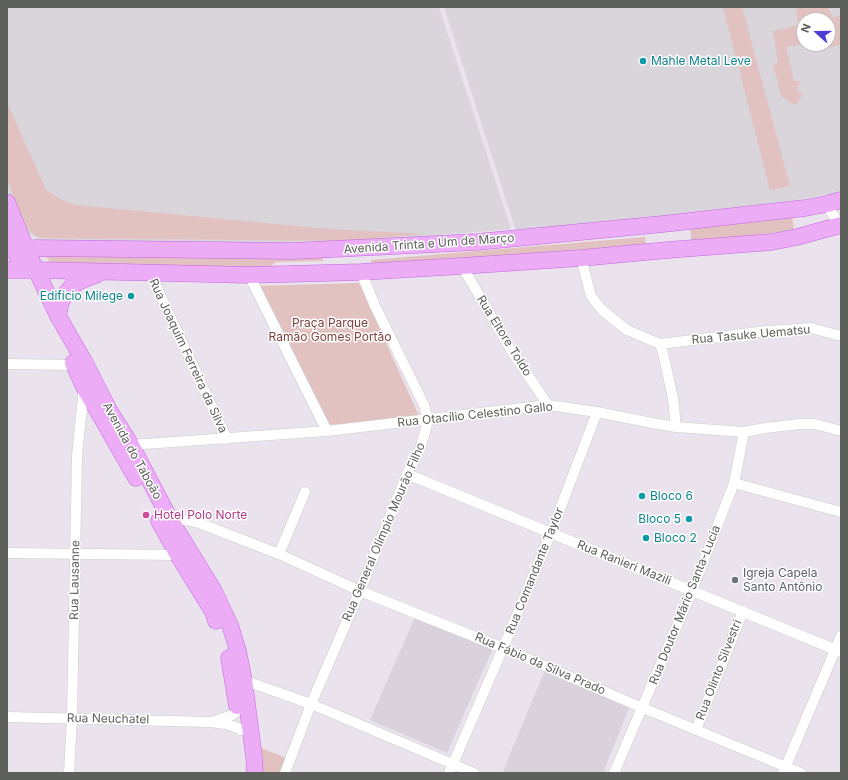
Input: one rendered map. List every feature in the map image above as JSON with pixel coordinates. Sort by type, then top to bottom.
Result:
[{"type":"main road","name":"Avenida do Taboão","points":[[7,202],[16,249]]},
{"type":"main road","name":"Avenida Trinta e Um de Março","points":[[16,249],[285,251],[421,245],[508,240],[648,226],[805,208],[834,202]]},
{"type":"main road","name":"Avenida Trinta e Um de Março","points":[[7,270],[250,275],[361,272],[581,258],[772,242],[840,226]]},
{"type":"main road","name":"Avenida do Taboão","points":[[7,232],[58,316],[79,363],[84,386],[178,555],[213,612],[238,678],[254,758],[255,773]]},
{"type":"main road","points":[[361,272],[360,268],[362,261],[368,256],[406,251],[421,245]]},
{"type":"main road","points":[[268,274],[286,270],[321,266],[326,260],[324,250]]},
{"type":"main road","name":"Avenida do Taboão","points":[[30,270],[79,363],[131,445],[171,521],[214,592],[230,625],[238,651],[238,710],[245,773]]},
{"type":"main road","points":[[58,316],[61,302],[73,285],[82,280],[106,272]]},
{"type":"street","points":[[834,202],[840,226]]},
{"type":"street","points":[[581,258],[591,296],[602,310],[627,330],[660,344],[673,398],[676,427]]},
{"type":"street","name":"Rua Eltore Toldo","points":[[462,266],[511,350],[548,405]]},
{"type":"street","points":[[361,272],[375,306],[424,405],[428,420]]},
{"type":"street","name":"Rua Joaquim Ferreira da Silva","points":[[150,273],[227,439]]},
{"type":"street","points":[[250,275],[327,431]]},
{"type":"street","name":"Rua Tasuke Uematsu","points":[[660,344],[812,328],[841,336]]},
{"type":"street","points":[[7,364],[79,363]]},
{"type":"street","name":"Rua Lausanne","points":[[69,773],[72,718],[77,456],[84,386]]},
{"type":"street","name":"Rua Otacílio Celestino Gallo","points":[[131,445],[327,431],[548,405],[597,412],[676,427],[744,432],[799,424],[815,424],[841,431]]},
{"type":"street","name":"Rua Comandante Taylor","points":[[451,769],[551,533],[597,412]]},
{"type":"street","name":"Rua General Olímpio Mourão Filho","points":[[285,773],[311,704],[360,591],[407,474],[420,448],[428,420]]},
{"type":"street","name":"Rua Doutor Mário Santa-Lucia","points":[[614,773],[692,591],[734,483],[744,432]]},
{"type":"street","name":"Rua Ranieri Mazili","points":[[407,474],[838,651]]},
{"type":"street","points":[[734,483],[841,512]]},
{"type":"street","points":[[279,554],[305,492]]},
{"type":"street","name":"Rua Fábio da Silva Prado","points":[[171,521],[186,520],[199,523],[279,554],[360,591],[503,648],[696,730],[784,770],[801,773]]},
{"type":"street","points":[[7,553],[178,555]]},
{"type":"street","name":"Rua Olinto Silvestri","points":[[696,730],[743,611]]},
{"type":"street","points":[[784,770],[838,651],[841,636]]},
{"type":"street","points":[[238,678],[311,704],[451,769],[474,773]]},
{"type":"street","name":"Rua Neuchatel","points":[[210,722],[232,715],[238,710]]},
{"type":"street","name":"Rua Neuchatel","points":[[7,717],[210,722],[226,724],[241,730]]},
{"type":"shaded area","points":[[7,7],[439,7],[511,229],[344,243],[52,241],[39,239],[30,235],[26,231],[7,187]]},
{"type":"shaded area","points":[[444,7],[841,7],[841,192],[724,212],[516,231]]},
{"type":"shaded area","points":[[415,617],[493,648],[447,753],[370,720]]},
{"type":"shaded area","points":[[545,670],[629,708],[603,773],[507,773],[503,771]]},
{"type":"green space","points":[[723,7],[742,7],[790,186],[770,190]]},
{"type":"green space","points":[[796,7],[828,7],[830,12],[797,12]]},
{"type":"green space","points":[[841,15],[841,44],[836,46],[836,16]]},
{"type":"green space","points":[[796,25],[796,45],[786,47],[794,81],[800,81],[797,91],[802,93],[796,105],[781,96],[773,64],[778,63],[773,31]]},
{"type":"green space","points":[[7,102],[46,190],[62,200],[75,205],[329,229],[425,234],[344,241],[39,237],[27,228],[7,180]]},
{"type":"green space","points":[[792,215],[794,230],[692,244],[690,229]]},
{"type":"green space","points":[[645,237],[646,246],[372,269],[371,260]]},
{"type":"green space","points":[[45,255],[323,255],[323,261],[276,262],[269,268],[50,262]]},
{"type":"green space","name":"Praça Parque Ramão Gomes Portão","points":[[359,283],[419,416],[328,425],[258,286]]},
{"type":"green space","points":[[259,747],[286,758],[280,773],[262,773]]},
{"type":"place","name":"Mahle Metal Leve","points":[[643,61]]},
{"type":"place","name":"Edifício Milege","points":[[131,296]]},
{"type":"place","name":"Bloco 6","points":[[642,496]]},
{"type":"place","name":"Hotel Polo Norte","points":[[146,515]]},
{"type":"place","name":"Bloco 5","points":[[689,519]]},
{"type":"place","name":"Bloco 2","points":[[646,538]]},
{"type":"place","name":"Igreja Capela Santo Antônio","points":[[735,580]]}]
